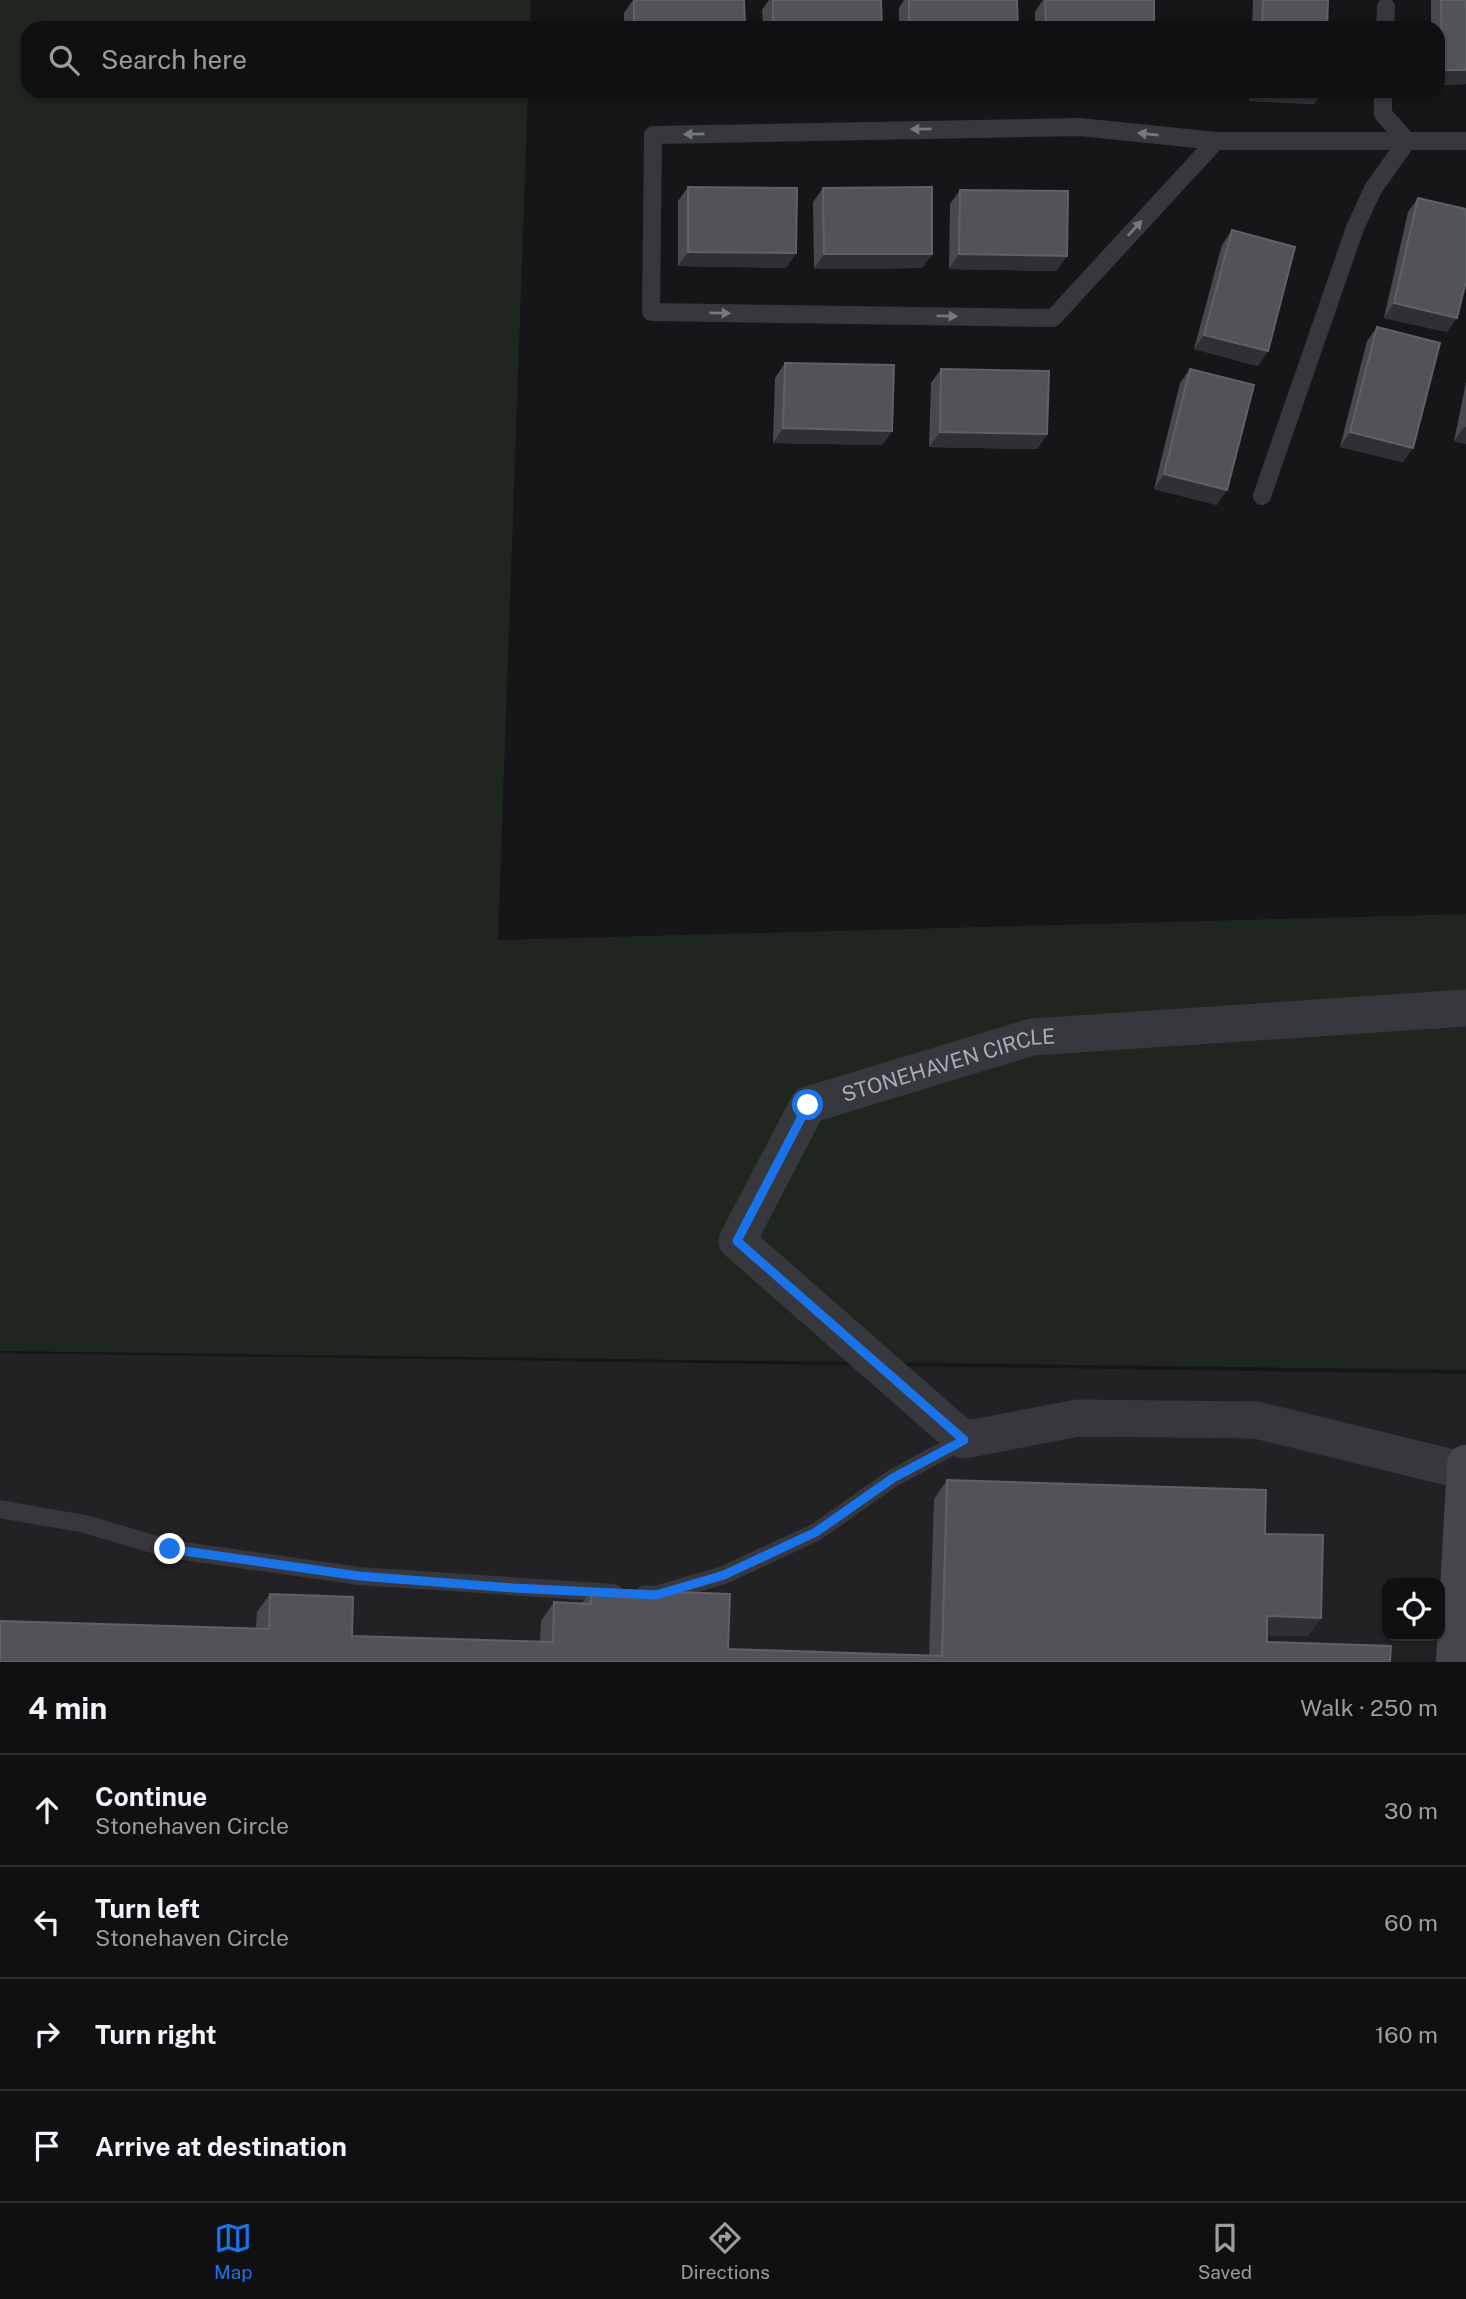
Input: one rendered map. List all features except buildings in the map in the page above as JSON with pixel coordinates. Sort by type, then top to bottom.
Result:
[{"type":"street","name":"STONEHAVEN CIRCLE","points":[[964,1440],[737,1241],[808,1105],[1032,1037],[1466,1008]]},
{"type":"street","points":[[964,1440],[1079,1418],[1256,1420],[1465,1468],[1455,1662]]},
{"type":"lane","points":[[1385,21],[1386,6]]},
{"type":"lane","points":[[1384,98],[1383,114],[1407,141]]},
{"type":"lane","points":[[1216,141],[1053,318],[652,312],[653,135],[1080,127],[1216,141],[1466,141]]},
{"type":"lane","points":[[1262,496],[1355,228],[1373,189],[1407,141]]},
{"type":"lane","points":[[0,1509],[85,1524],[170,1549],[359,1576],[513,1588],[656,1595],[724,1575],[816,1532],[893,1478],[964,1440]]},
{"type":"shaded area","points":[[0,0],[531,0],[530,21],[21,21],[21,98],[528,98],[498,940],[1466,914],[1466,1370],[0,1351]]},
{"type":"shaded area","points":[[0,1353],[1466,1374],[1466,1662],[0,1662]]},
{"type":"route","points":[[170,1549],[359,1576],[513,1588],[656,1595],[724,1575],[816,1532],[893,1478],[964,1440],[737,1241],[808,1105]]}]
